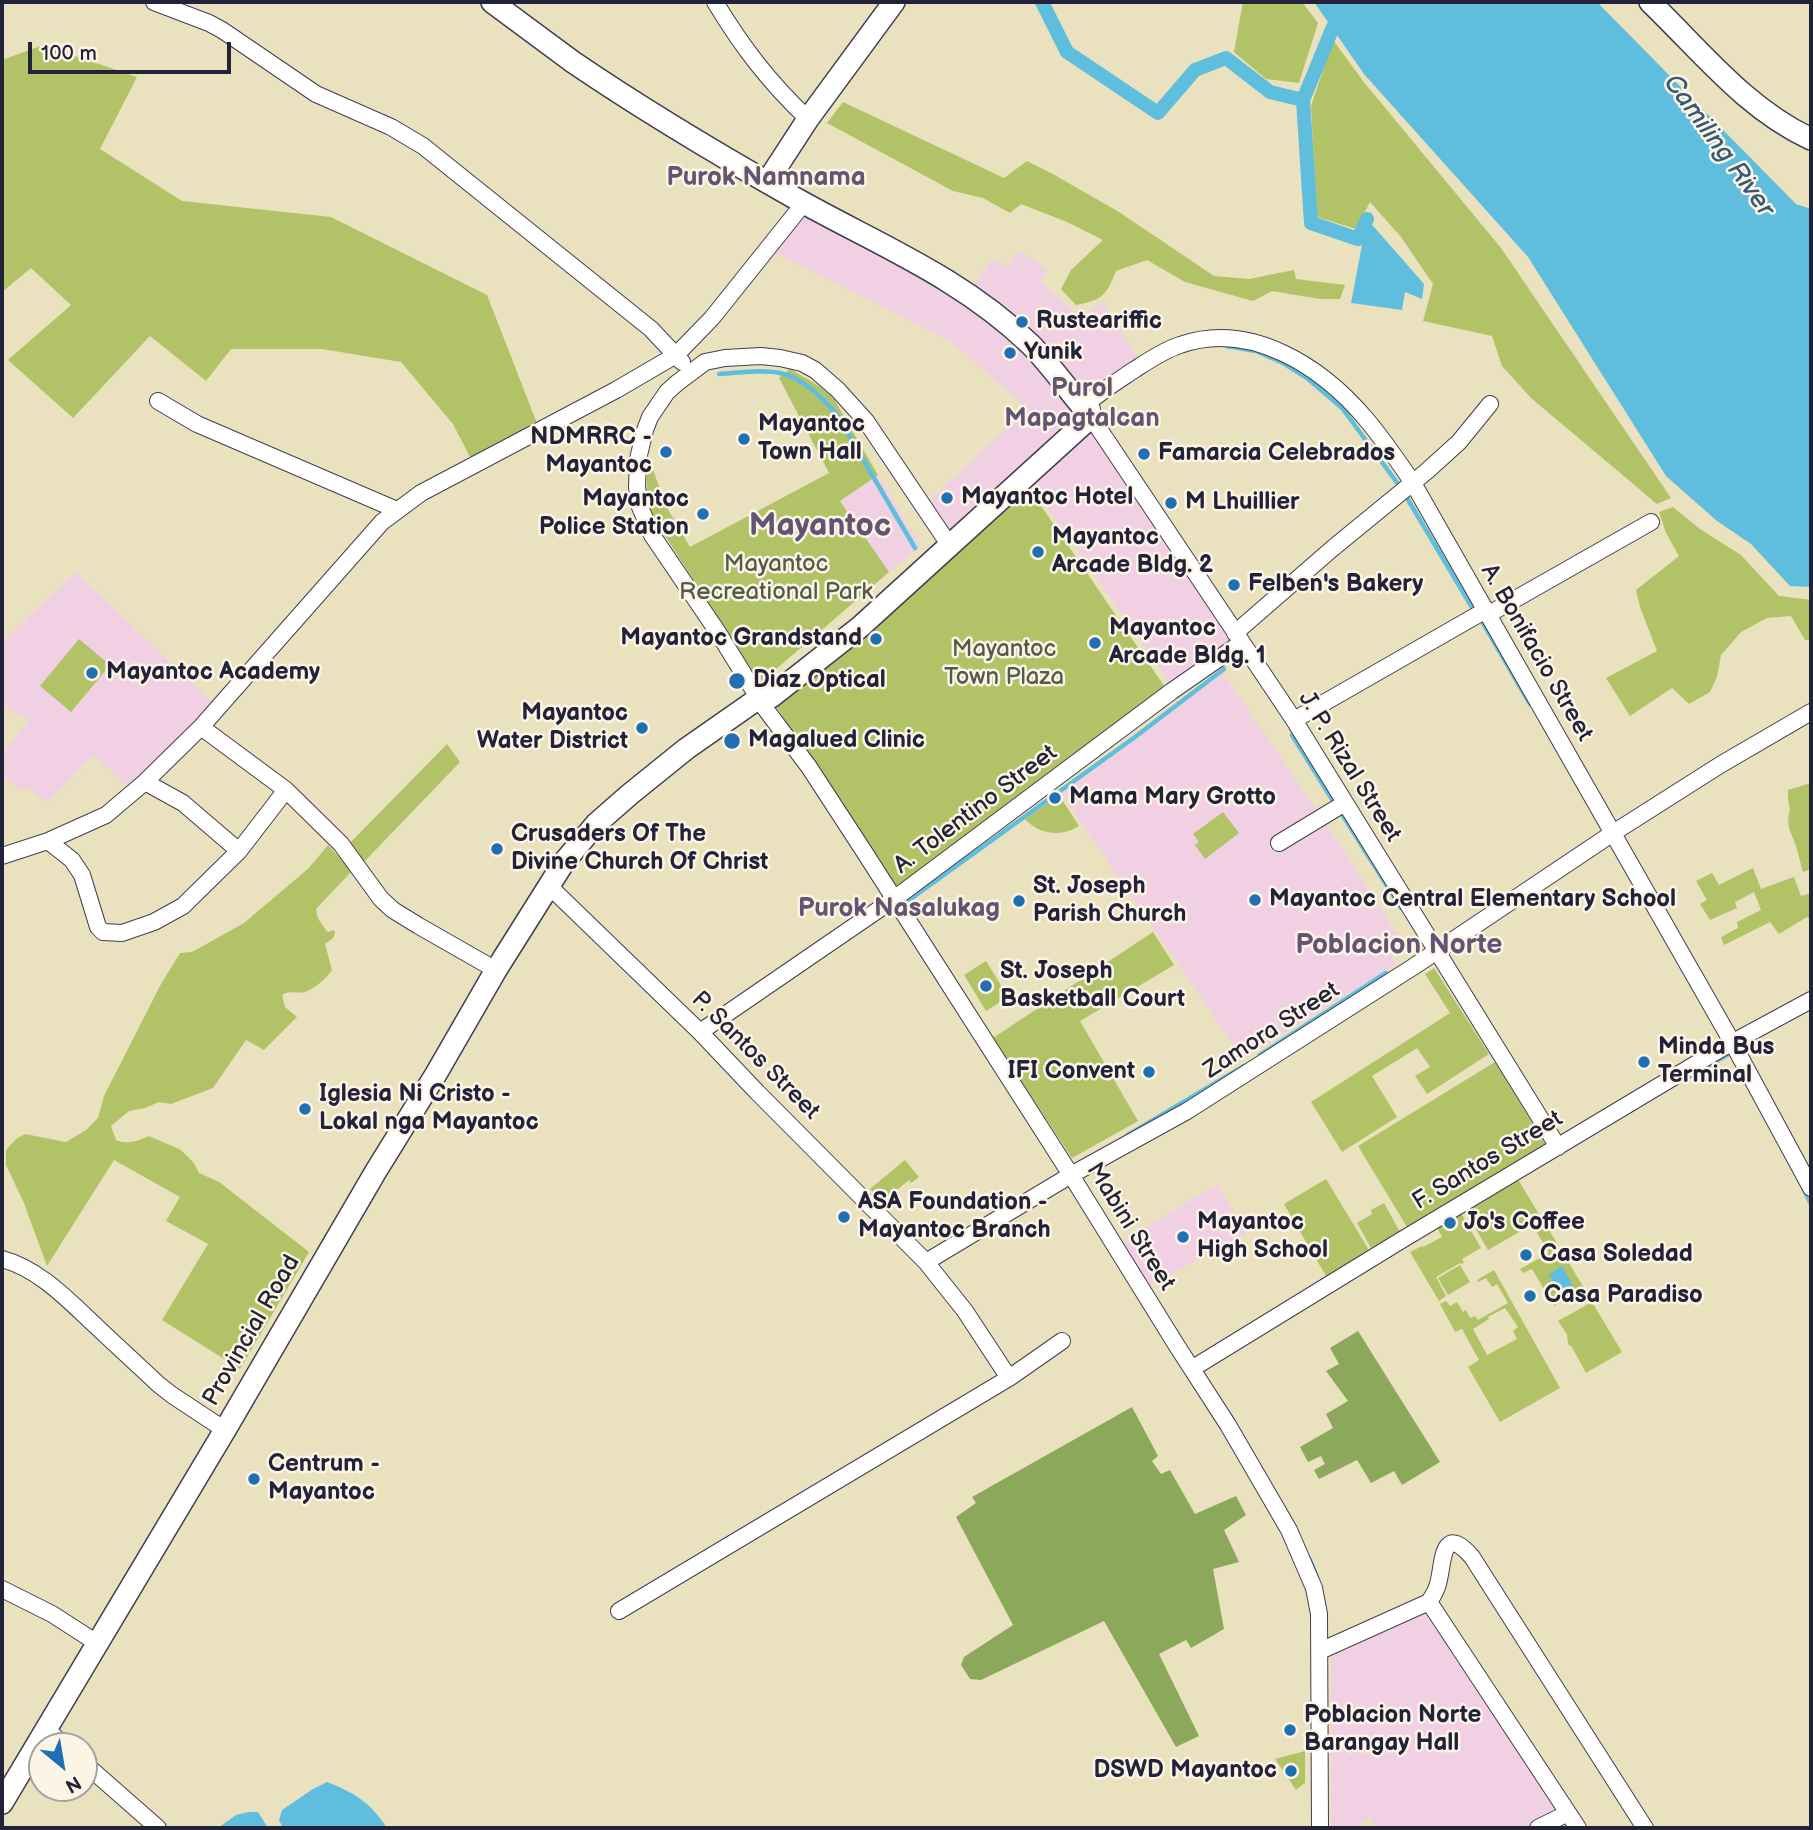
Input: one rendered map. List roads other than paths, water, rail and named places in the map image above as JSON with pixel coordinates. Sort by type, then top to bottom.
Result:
[{"type":"main road","points":[[492,2],[605,83],[767,182],[950,281],[979,301],[1038,352],[1089,407]]},
{"type":"main road","points":[[767,182],[808,119],[894,2]]},
{"type":"main road","points":[[1650,2],[1736,89],[1756,106],[1811,139]]},
{"type":"main road","name":"Provincial Road","points":[[2,1803],[496,970],[548,885],[579,842],[611,810],[686,749],[759,698],[762,687],[851,626],[947,541],[1089,407]]},
{"type":"street","points":[[154,2],[209,23],[316,94],[391,127],[423,146],[651,329],[689,373]]},
{"type":"street","points":[[715,2],[746,51],[786,98],[808,119]]},
{"type":"street","points":[[2,856],[48,841],[106,815],[145,782],[201,727],[366,538],[397,510],[445,480],[616,390],[676,355],[712,318],[804,203]]},
{"type":"street","name":"A. Bonifacio Street","points":[[1089,407],[1146,362],[1170,349],[1183,344],[1226,338],[1258,343],[1291,357],[1308,367],[1349,401],[1387,445],[1413,483],[1732,1042],[1811,1188]]},
{"type":"street","name":"Mabini Street","points":[[947,541],[866,421],[838,390],[803,363],[780,358],[741,356],[705,362],[667,392],[650,417],[638,459],[637,475],[638,498],[652,535],[759,698],[809,767],[1071,1175],[1264,1485],[1304,1562],[1314,1588],[1319,1614],[1320,1828]]},
{"type":"street","points":[[158,401],[197,424],[397,510]]},
{"type":"street","name":"A. Tolentino Street","points":[[700,1032],[894,899],[1172,691],[1238,638],[1333,548],[1413,483],[1458,442],[1490,404]]},
{"type":"street","name":"J. P. Rizal Street","points":[[1089,407],[1294,720],[1558,1147]]},
{"type":"street","points":[[1294,720],[1651,522]]},
{"type":"street","name":"Zamora Street","points":[[926,1262],[1071,1175],[1188,1111],[1720,765],[1811,712]]},
{"type":"street","points":[[201,727],[286,790],[341,845],[393,910],[496,970]]},
{"type":"street","points":[[145,782],[183,803],[239,851]]},
{"type":"street","points":[[48,841],[72,860],[82,876],[103,932],[122,933],[154,922],[183,906],[239,851],[286,790]]},
{"type":"street","points":[[1279,843],[1345,803]]},
{"type":"street","name":"P. Santos Street","points":[[548,885],[700,1032],[926,1262],[965,1311],[1009,1378]]},
{"type":"street","name":"F. Santos Street","points":[[1193,1368],[1732,1042],[1811,1000]]},
{"type":"street","points":[[2,1259],[26,1268],[43,1279],[158,1384],[225,1430]]},
{"type":"street","points":[[620,1611],[1009,1378],[1062,1341]]},
{"type":"street","points":[[1320,1651],[1429,1602],[1438,1586],[1445,1550],[1449,1545],[1457,1544],[1463,1547],[1644,1828]]},
{"type":"street","points":[[2,1589],[52,1615],[97,1643]]},
{"type":"street","points":[[1429,1602],[1578,1828]]},
{"type":"street","points":[[46,1729],[49,1732]]},
{"type":"street","points":[[98,1775],[158,1828]]},
{"type":"street","points":[[1538,1828],[1568,1814]]},
{"type":"water","name":"Camiling River","points":[[1314,2],[1597,2],[1796,204],[1811,209],[1811,587],[1790,586],[1751,544],[1717,521],[1666,476],[1528,257],[1364,74]]},
{"type":"water","points":[[1367,219],[1424,284],[1422,299],[1405,292],[1402,310],[1351,303]]},
{"type":"water","points":[[1562,1266],[1573,1286],[1560,1294],[1549,1274]]},
{"type":"water","points":[[327,1782],[362,1800],[387,1828],[283,1828],[279,1820],[282,1810]]},
{"type":"water","points":[[258,1812],[268,1828],[218,1828],[236,1815]]},
{"type":"waterway","points":[[1042,2],[1067,52],[1158,113],[1195,70],[1226,58],[1270,92],[1303,100],[1333,27]]},
{"type":"waterway","points":[[1303,100],[1311,223],[1358,239],[1367,219]]},
{"type":"waterway","points":[[1227,346],[1256,351],[1307,378],[1342,408],[1401,488]]},
{"type":"waterway","points":[[719,374],[757,371],[780,373],[797,379],[819,396],[837,415],[915,548]]},
{"type":"waterway","points":[[1407,498],[1473,609]]},
{"type":"waterway","points":[[1483,623],[1530,704]]},
{"type":"waterway","points":[[906,904],[1224,669]]},
{"type":"waterway","points":[[1292,735],[1335,804]]},
{"type":"waterway","points":[[1340,811],[1401,908]]},
{"type":"waterway","points":[[1260,1055],[1386,973]]},
{"type":"waterway","points":[[1687,1078],[1732,1052]]},
{"type":"waterway","points":[[1128,1135],[1244,1066]]},
{"type":"waterway","points":[[1804,1190],[1811,1204]]},
{"type":"waterway","points":[[1310,1560],[1317,1577]]},
{"type":"place","name":"Rusteariffic","points":[[1022,322]]},
{"type":"place","name":"Yunik","points":[[1010,353]]},
{"type":"place","name":"Mayantoc Town Hall","points":[[744,439]]},
{"type":"place","name":"NDMRRC - Mayantoc","points":[[666,452]]},
{"type":"place","name":"Famarcia Celebrados","points":[[1144,454]]},
{"type":"place","name":"Mayantoc Hotel","points":[[947,498]]},
{"type":"place","name":"M Lhuillier","points":[[1171,503]]},
{"type":"place","name":"Mayantoc Police Station","points":[[703,514]]},
{"type":"place","name":"Mayantoc Arcade Bldg. 2","points":[[1038,552]]},
{"type":"place","name":"Felben's Bakery","points":[[1234,585]]},
{"type":"place","name":"Mayantoc Grandstand","points":[[876,639]]},
{"type":"place","name":"Mayantoc Arcade Bldg. 1","points":[[1095,643]]},
{"type":"place","name":"Mayantoc Academy","points":[[92,673]]},
{"type":"place","name":"Diaz Optical","points":[[737,681]]},
{"type":"place","name":"Mayantoc Water District","points":[[642,728]]},
{"type":"place","name":"Magalued Clinic","points":[[732,741]]},
{"type":"place","name":"Mama Mary Grotto","points":[[1055,798]]},
{"type":"place","name":"Crusaders Of The Divine Church Of Christ","points":[[497,849]]},
{"type":"place","name":"Mayantoc Central Elementary School","points":[[1255,900]]},
{"type":"place","name":"St. Joseph Parish Church","points":[[1019,901]]},
{"type":"place","name":"St. Joseph Basketball Court","points":[[986,986]]},
{"type":"place","name":"Minda Bus Terminal","points":[[1644,1062]]},
{"type":"place","name":"IFI Convent","points":[[1149,1072]]},
{"type":"place","name":"Iglesia Ni Cristo - Lokal nga Mayantoc","points":[[305,1109]]},
{"type":"place","name":"ASA Foundation - Mayantoc Branch","points":[[844,1217]]},
{"type":"place","name":"Jo's Coffee","points":[[1450,1223]]},
{"type":"place","name":"Mayantoc High School","points":[[1183,1237]]},
{"type":"place","name":"Casa Soledad","points":[[1526,1255]]},
{"type":"place","name":"Casa Paradiso","points":[[1530,1296]]},
{"type":"place","name":"Centrum - Mayantoc","points":[[254,1479]]},
{"type":"place","name":"Poblacion Norte Barangay Hall","points":[[1290,1730]]},
{"type":"place","name":"DSWD Mayantoc","points":[[1291,1771]]},
{"type":"district","name":"Purok Namnama","points":[[766,178]]},
{"type":"district","name":"Purol Mapagtalcan","points":[[1082,404]]},
{"type":"district","name":"Mayantoc","points":[[820,527]]},
{"type":"district","name":"Purok Nasalukag","points":[[899,909]]},
{"type":"district","name":"Poblacion Norte","points":[[1399,946]]},
{"type":"park label","name":"Mayantoc Recreational Park","points":[[776,579]]},
{"type":"park label","name":"Mayantoc Town Plaza","points":[[1004,664]]}]
